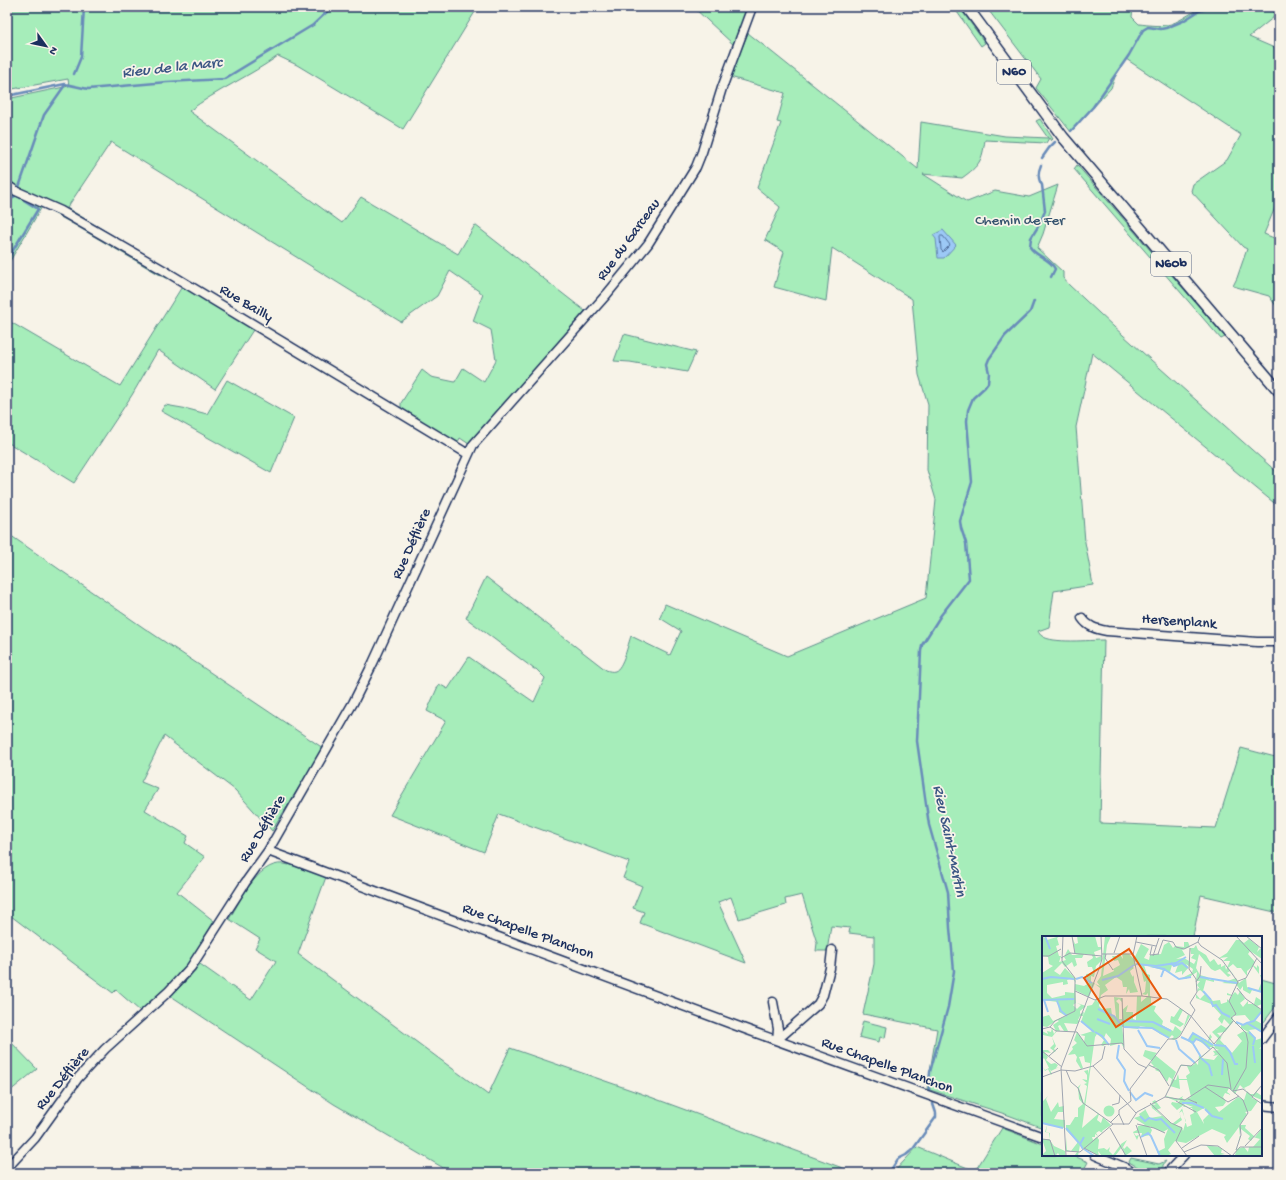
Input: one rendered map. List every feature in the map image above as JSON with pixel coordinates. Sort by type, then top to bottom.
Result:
[{"type":"main road","name":"N60","points":[[967,7],[1063,137]]},
{"type":"main road","name":"N60b","points":[[1063,137],[1279,391]]},
{"type":"street","name":"Rue du Garceau","points":[[468,454],[478,439],[607,294],[648,244],[696,167],[722,88],[752,7]]},
{"type":"street","name":"Rue Bailly","points":[[7,185],[16,191],[61,211],[132,252],[468,454]]},
{"type":"street","name":"Rue Déflière","points":[[7,1168],[34,1138],[78,1078],[106,1049],[169,991],[191,967],[245,883],[268,851],[353,703],[373,663],[468,454]]},
{"type":"street","name":"Hersenplank","points":[[1082,618],[1086,624],[1096,629],[1107,631],[1257,642],[1279,642]]},
{"type":"street","name":"Rue Chapelle Planchon","points":[[268,851],[987,1118],[1042,1137]]},
{"type":"street","points":[[777,1040],[818,1004],[823,995],[830,968],[832,950]]},
{"type":"street","points":[[773,1002],[778,1029],[777,1040]]},
{"type":"street","points":[[1262,1039],[1279,1016]]},
{"type":"street","points":[[1262,1105],[1279,1107]]},
{"type":"street","points":[[1097,1156],[1126,1168],[1133,1173]]},
{"type":"street","points":[[1167,1173],[1183,1156]]},
{"type":"green space","points":[[7,7],[478,7],[403,129],[297,65],[278,56],[189,111],[342,223],[361,197],[458,254],[475,225],[585,311],[469,444],[460,438],[456,446],[401,410],[401,403],[422,370],[431,377],[455,382],[463,368],[484,382],[496,360],[491,330],[473,321],[483,294],[450,271],[437,296],[401,322],[111,142],[67,208],[247,316],[11,185],[7,181],[7,99],[69,86],[68,79],[7,90]]},
{"type":"green space","points":[[693,7],[742,7],[746,10],[735,46]]},
{"type":"green space","points":[[959,7],[985,43],[981,46],[955,9]]},
{"type":"green space","points":[[986,7],[1133,7],[1132,17],[1139,24],[1159,26],[1171,24],[1197,10],[1206,7],[1279,7],[1279,13],[1249,37],[1279,50],[1279,198],[1264,234],[1279,240],[1279,310],[1269,296],[1233,286],[1247,249],[1243,247],[1191,191],[1193,184],[1227,160],[1241,135],[1126,59],[1115,77],[1111,88],[1071,132],[1036,88],[1041,79]]},
{"type":"green space","name":"Chemin de Fer","points":[[748,33],[918,169],[921,122],[1005,136],[1048,138],[1036,121],[1040,119],[1053,139],[1051,141],[1049,138],[1046,143],[985,140],[983,153],[979,162],[973,170],[962,178],[923,174],[967,202],[995,191],[1029,197],[1058,185],[1043,234],[1037,248],[1063,272],[1063,278],[1069,285],[1279,474],[1279,507],[1092,353],[1076,427],[1085,542],[1093,585],[1054,591],[1049,627],[1038,631],[1040,635],[1054,640],[1104,640],[1100,823],[1216,828],[1241,748],[1279,758],[1279,913],[1201,895],[1193,936],[1042,936],[1042,1128],[927,1089],[937,1029],[863,1014],[874,964],[874,936],[849,933],[850,928],[831,926],[827,951],[816,951],[817,943],[802,895],[785,899],[786,905],[739,919],[731,897],[718,902],[746,963],[640,923],[644,912],[633,908],[642,886],[623,878],[629,862],[499,814],[484,852],[390,815],[446,721],[427,711],[439,684],[448,689],[469,657],[534,702],[545,678],[536,669],[466,618],[486,577],[606,670],[612,671],[618,669],[625,655],[631,636],[670,655],[681,631],[660,618],[665,604],[787,656],[926,598],[936,500],[927,470],[928,404],[919,375],[912,299],[832,248],[826,301],[774,287],[784,252],[765,240],[780,207],[757,188],[781,123],[777,122],[785,93],[730,77]]},
{"type":"green space","points":[[1077,165],[1225,337],[1221,339],[1074,169]]},
{"type":"green space","points":[[11,190],[43,205],[7,266],[7,192]]},
{"type":"green space","points":[[48,206],[169,276],[167,279],[46,209]]},
{"type":"green space","points":[[183,285],[253,327],[253,330],[215,389],[158,350],[132,395],[74,483],[7,442],[7,320],[120,386]]},
{"type":"green space","points":[[624,334],[696,352],[687,372],[630,362],[614,361]]},
{"type":"green space","points":[[227,380],[294,418],[271,473],[161,411],[165,405],[207,414]]},
{"type":"green space","points":[[7,533],[144,628],[323,748],[272,831],[235,790],[164,736],[141,782],[158,789],[145,810],[188,836],[185,843],[205,857],[177,892],[214,921],[192,958],[179,974],[184,970],[149,1003],[168,986],[145,1009],[144,1008],[140,1011],[116,990],[113,993],[7,913]]},
{"type":"green space","points":[[290,863],[326,877],[298,954],[488,1095],[510,1048],[637,1092],[856,1173],[452,1173],[334,1104],[171,996],[200,964],[251,1000],[276,961],[255,948],[260,939],[229,919],[246,891],[261,873],[269,867],[279,864],[289,865]]},
{"type":"green space","points":[[1262,979],[1279,984],[1275,988],[1279,991],[1279,1002],[1262,1025]]},
{"type":"green space","points":[[863,1021],[887,1027],[885,1038],[880,1037],[879,1042],[859,1037]]},
{"type":"green space","points":[[7,1038],[37,1069],[9,1092],[7,1089]]},
{"type":"green space","points":[[1002,1128],[1042,1144],[1042,1156],[1074,1156],[1088,1162],[1082,1173],[893,1173],[917,1147],[975,1171]]},
{"type":"green space","points":[[1131,1158],[1159,1164],[1166,1161],[1159,1173],[1148,1173],[1129,1162]]},
{"type":"water","points":[[943,230],[956,245],[944,258],[938,258],[936,239],[933,235]]},
{"type":"waterway","points":[[74,74],[81,57],[84,7]]},
{"type":"waterway","name":"Rieu de la Marc","points":[[7,96],[65,84],[88,89],[224,79],[313,25],[332,7]]},
{"type":"waterway","points":[[1071,131],[1093,107],[1129,55],[1143,30],[1148,27],[1161,29],[1166,28],[1183,21],[1199,11],[1212,7]]},
{"type":"waterway","points":[[19,187],[44,115],[65,85]]},
{"type":"waterway","name":"Rieu Saint-Martin","points":[[1042,158],[1055,142]]},
{"type":"waterway","points":[[1041,165],[1039,177],[1042,185],[1045,211],[1031,238],[1030,247],[1053,265],[1055,269],[1051,277]]},
{"type":"waterway","points":[[7,203],[16,195],[38,209],[7,260]]},
{"type":"waterway","name":"Rieu Saint-Martin","points":[[929,1090],[930,1072],[948,1007],[954,971],[948,892],[929,825],[917,741],[921,651],[922,645],[941,615],[969,579],[966,543],[960,521],[972,482],[967,421],[968,410],[973,398],[988,383],[989,373],[987,364],[989,359],[1005,336],[1030,312],[1034,301]]},
{"type":"waterway","name":"Rieu Saint-Martin","points":[[889,1173],[898,1159],[913,1149],[936,1117],[933,1104]]}]
